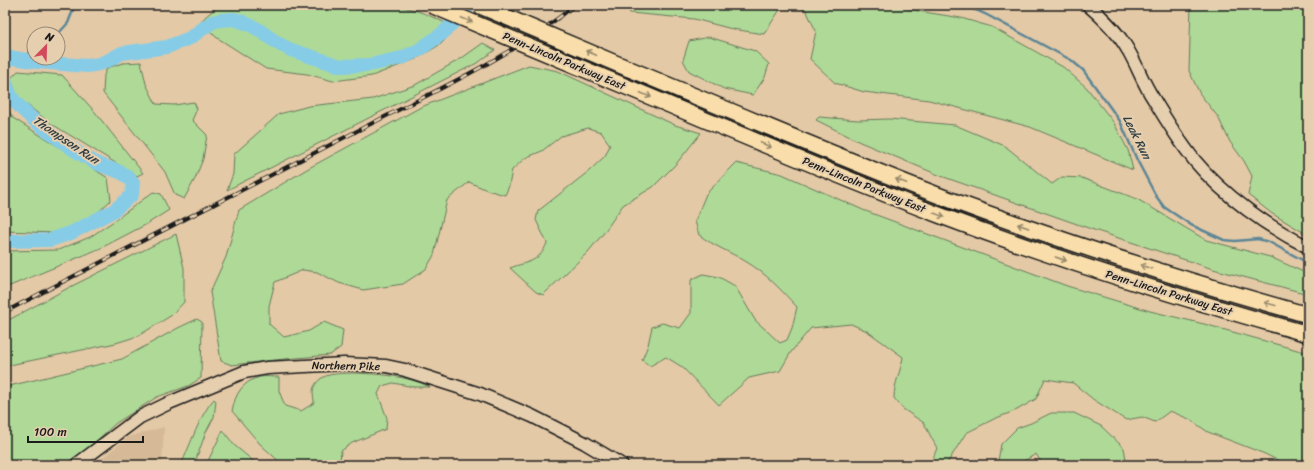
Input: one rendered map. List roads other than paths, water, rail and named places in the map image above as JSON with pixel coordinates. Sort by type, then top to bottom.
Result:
[{"type":"highway","name":"Penn-Lincoln Parkway East","points":[[431,5],[835,174],[992,235],[1146,286],[1308,334]]},
{"type":"highway","name":"Penn-Lincoln Parkway East","points":[[478,5],[842,157],[999,218],[1158,271],[1308,315]]},
{"type":"street","points":[[1088,5],[1101,17],[1128,49],[1151,96],[1179,140],[1196,162],[1249,210],[1288,236],[1308,247]]},
{"type":"street","name":"Northern Pike","points":[[76,465],[140,417],[169,403],[244,372],[267,368],[344,364],[373,365],[405,370],[480,394],[532,416],[585,443],[622,465]]},
{"type":"waterway","points":[[65,26],[68,23],[75,5]]},
{"type":"waterway","name":"Thompson Run","points":[[5,63],[9,57],[38,62],[87,66],[99,64],[122,53],[167,47],[190,38],[212,22],[234,19],[256,28],[279,44],[291,50],[340,66],[369,65],[402,58],[419,50],[443,33],[470,5]]},
{"type":"waterway","name":"Leak Run","points":[[952,5],[970,8],[983,13],[1071,60],[1083,70],[1120,121],[1137,160],[1156,196],[1164,207],[1191,225],[1224,240],[1235,241],[1258,239],[1269,242],[1308,263]]},
{"type":"waterway","points":[[21,59],[26,55]]},
{"type":"waterway","name":"Thompson Run","points":[[5,80],[13,99],[40,125],[62,142],[99,165],[120,172],[129,178],[133,183],[132,195],[113,211],[71,233],[50,240],[5,241]]},
{"type":"railway","points":[[5,312],[496,59],[550,24],[575,5]]}]
